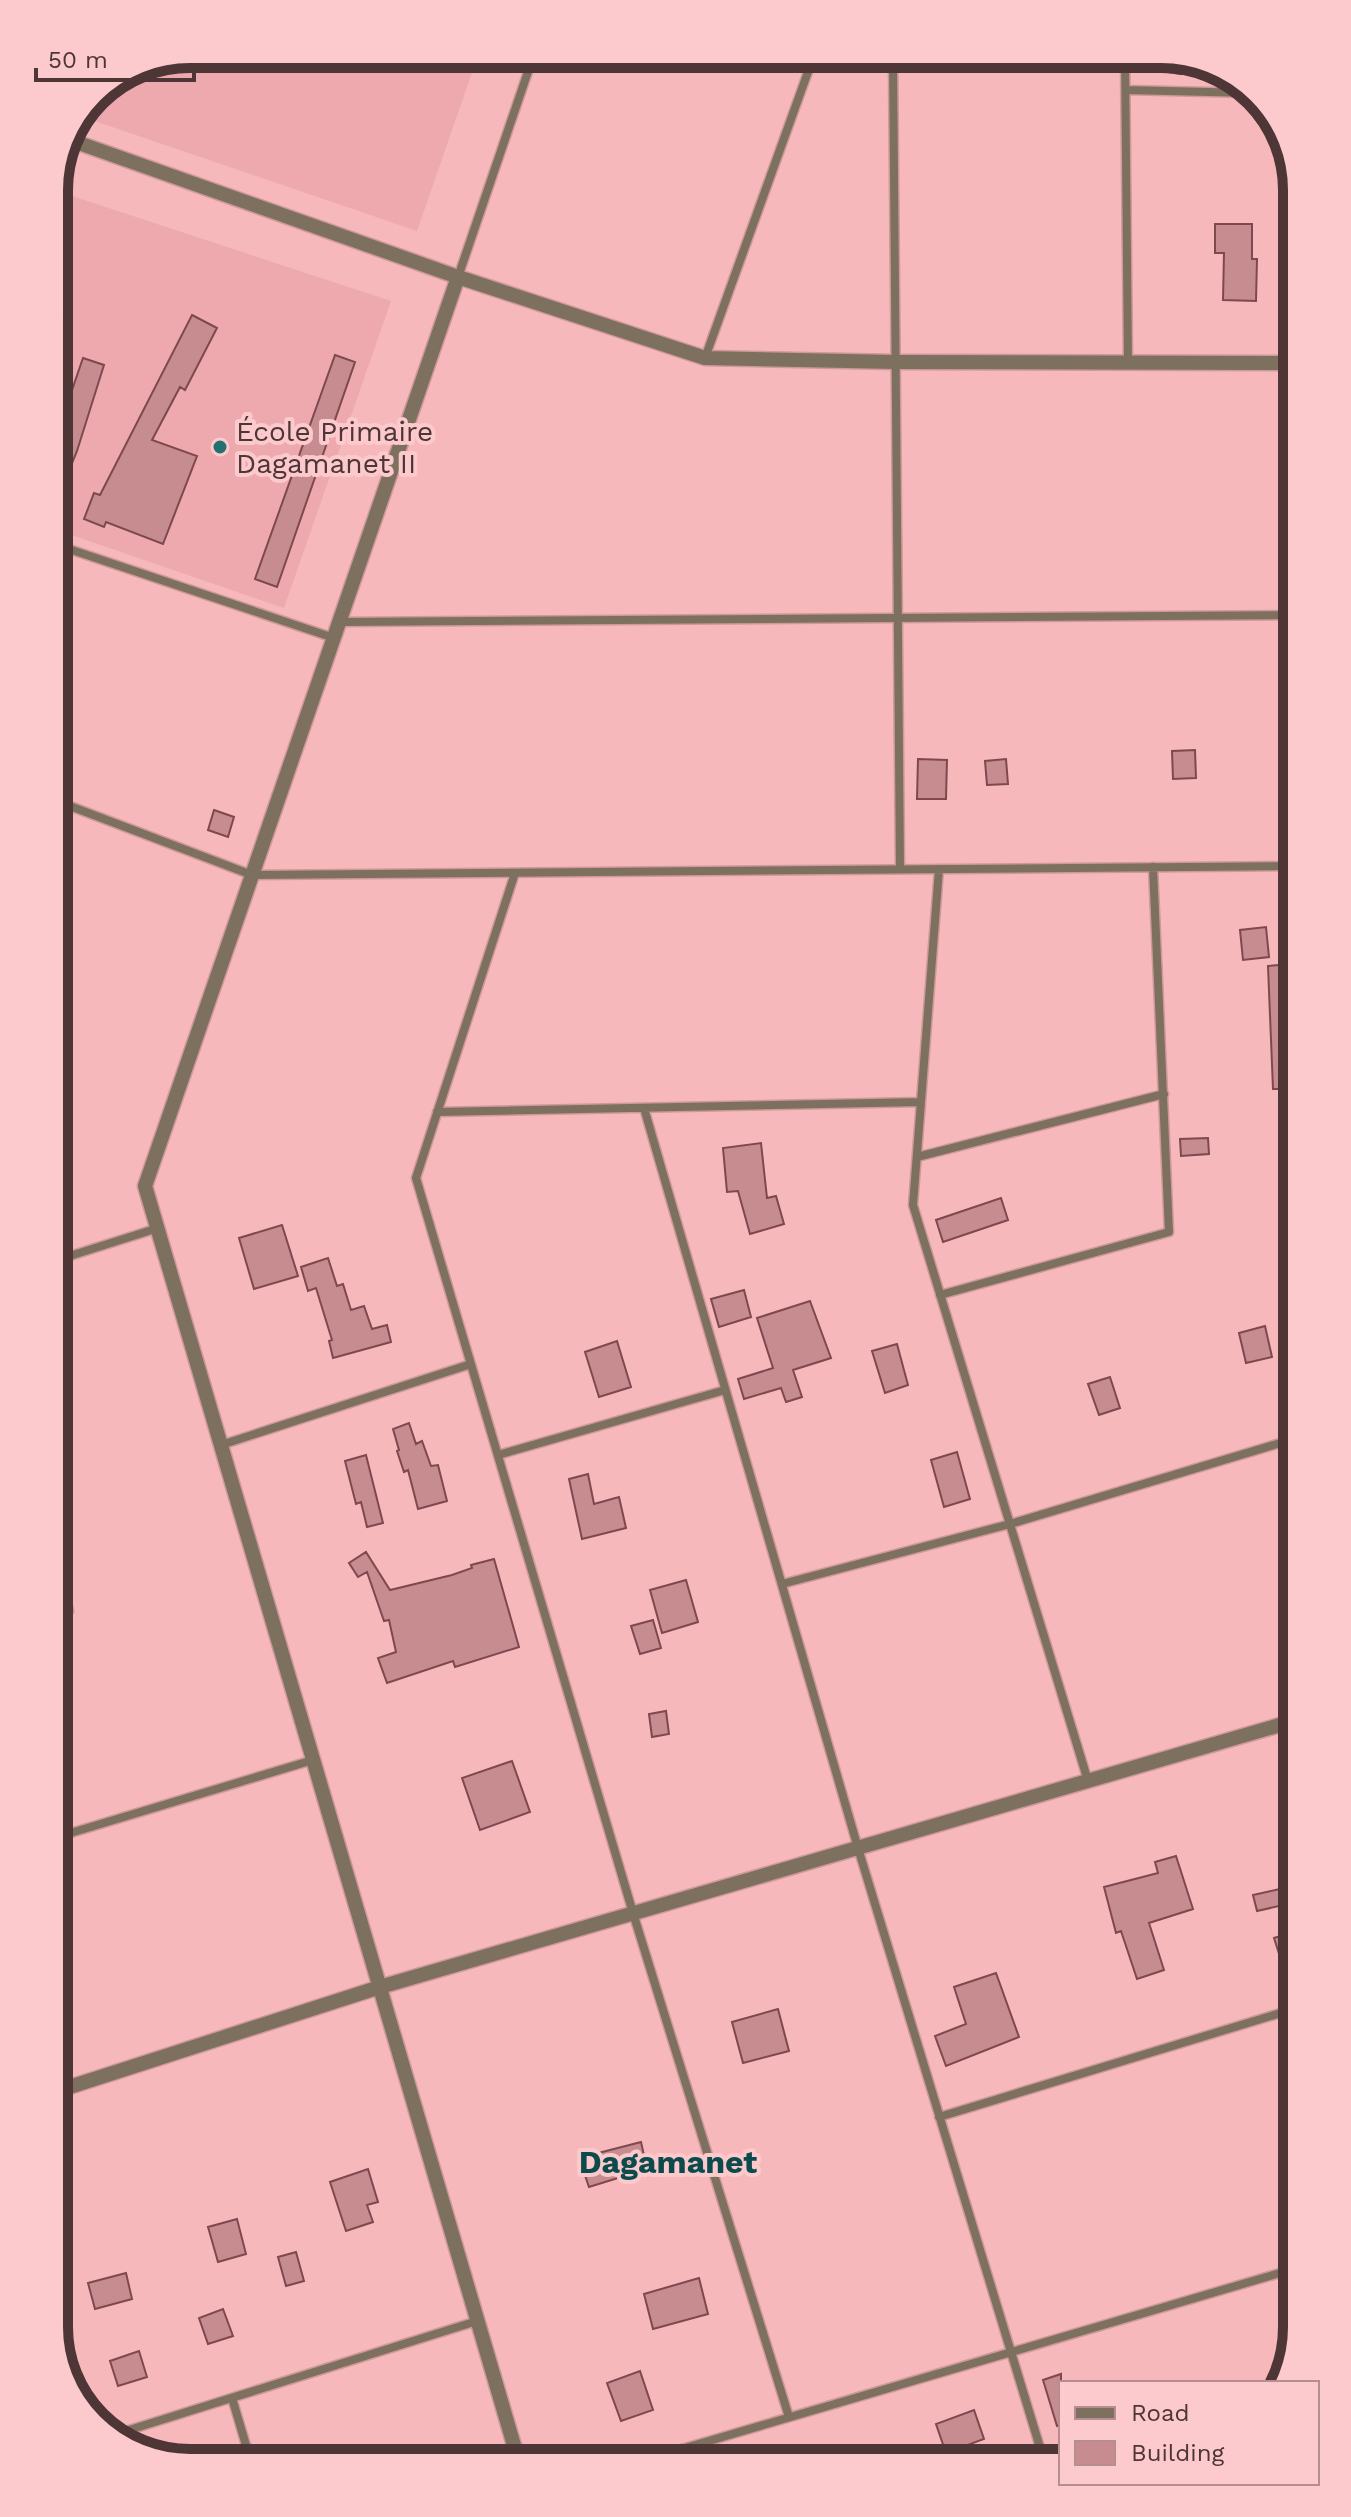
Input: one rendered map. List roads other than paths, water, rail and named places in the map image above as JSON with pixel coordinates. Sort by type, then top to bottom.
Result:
[{"type":"street","points":[[515,2449],[145,1186],[529,68]]},
{"type":"street","points":[[705,358],[809,68]]},
{"type":"street","points":[[893,68],[900,869]]},
{"type":"street","points":[[1125,68],[1128,363]]},
{"type":"street","points":[[1126,90],[1235,93]]},
{"type":"street","points":[[77,143],[458,277],[705,358],[1283,363]]},
{"type":"street","points":[[68,549],[334,638]]},
{"type":"street","points":[[339,622],[1283,615]]},
{"type":"street","points":[[68,805],[252,875],[1283,866]]},
{"type":"street","points":[[940,1295],[1169,1232],[1153,867]]},
{"type":"street","points":[[939,869],[913,1205],[1088,1781]]},
{"type":"street","points":[[515,873],[416,1178],[633,1913],[789,2417]]},
{"type":"street","points":[[917,1157],[1164,1094]]},
{"type":"street","points":[[437,1112],[921,1102]]},
{"type":"street","points":[[644,1108],[858,1848],[1040,2449]]},
{"type":"street","points":[[68,1257],[158,1228]]},
{"type":"street","points":[[221,1445],[471,1364]]},
{"type":"street","points":[[498,1455],[725,1390]]},
{"type":"street","points":[[782,1584],[1010,1524],[1283,1442]]},
{"type":"street","points":[[68,2087],[380,1987],[1283,1724]]},
{"type":"street","points":[[68,1834],[313,1760]]},
{"type":"street","points":[[939,2117],[1283,2012]]},
{"type":"street","points":[[681,2449],[1283,2272]]},
{"type":"street","points":[[126,2431],[477,2321]]},
{"type":"street","points":[[232,2398],[247,2449]]},
{"type":"place","name":"École Primaire Dagamanet II","points":[[220,447]]},
{"type":"district","name":"Dagamanet","points":[[668,2162]]}]
